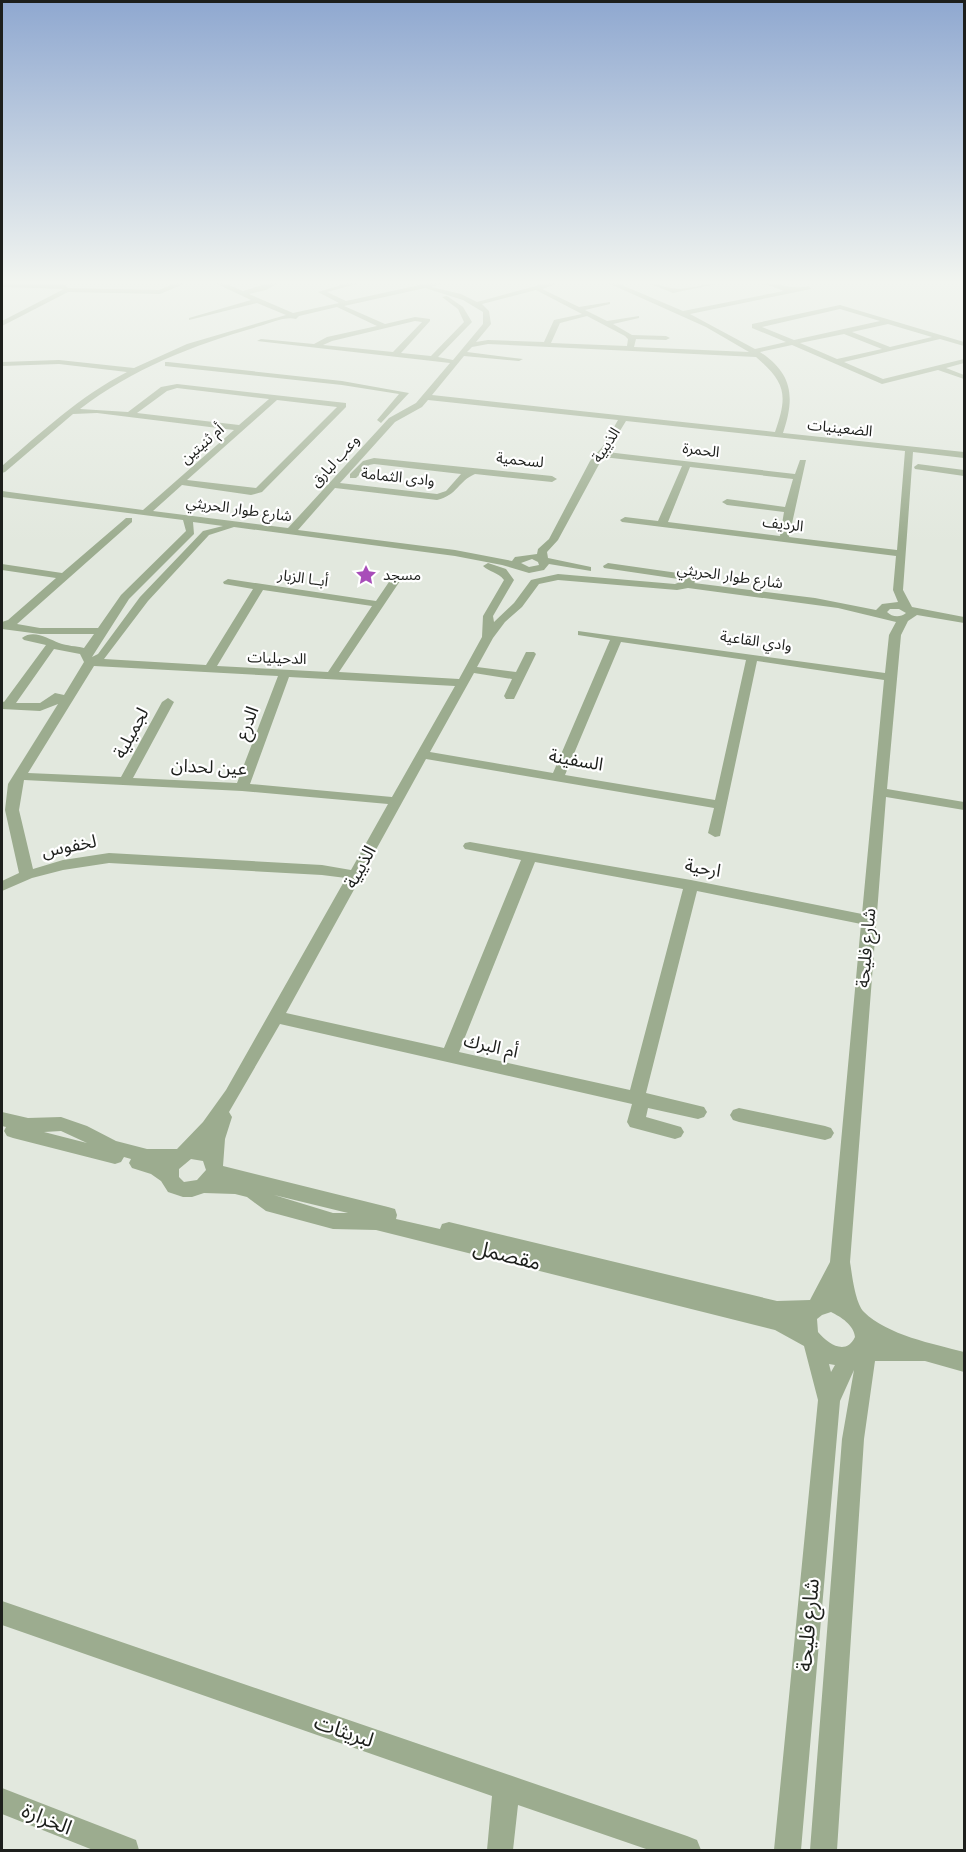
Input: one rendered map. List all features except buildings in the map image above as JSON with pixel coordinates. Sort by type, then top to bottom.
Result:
[{"type":"street","points":[[129,369],[134,370]]},
{"type":"street","points":[[218,369],[404,392],[405,394],[380,422],[384,429]]},
{"type":"street","name":"وعب لبارق","points":[[291,531],[340,486],[394,418],[414,409],[448,369]]},
{"type":"street","points":[[774,369],[781,377],[788,395],[784,419],[778,435]]},
{"type":"street","points":[[852,369],[882,382],[933,369]]},
{"type":"street","points":[[943,369],[964,377]]},
{"type":"street","points":[[2,470],[104,388],[134,370]]},
{"type":"street","points":[[179,482],[250,492],[259,490],[344,406],[276,397],[247,385],[241,372]]},
{"type":"street","points":[[129,415],[164,389],[172,386],[226,391],[276,376]]},
{"type":"street","name":"أم ثنيتين","points":[[146,512],[276,397]]},
{"type":"street","name":"الضعينيات","points":[[423,399],[964,455]]},
{"type":"street","points":[[82,405],[97,411]]},
{"type":"street","points":[[74,412],[97,411],[241,428]]},
{"type":"street","name":"الذيبية","points":[[535,570],[544,566],[542,551],[553,540],[594,461],[601,454],[623,418]]},
{"type":"street","points":[[907,614],[898,590],[909,474],[909,449]]},
{"type":"street","name":"الحمرة","points":[[601,454],[798,477]]},
{"type":"street","points":[[469,472],[374,461],[363,465],[340,486],[324,505],[314,526],[393,542],[456,547],[458,548],[455,553],[504,562],[521,560]]},
{"type":"street","points":[[784,540],[789,510],[803,462]]},
{"type":"street","points":[[662,524],[687,464]]},
{"type":"street","points":[[918,467],[964,473]]},
{"type":"street","name":"لسحمية","points":[[469,472],[486,471],[552,479]]},
{"type":"street","name":"وادى الثمامة","points":[[340,486],[437,497],[449,494],[469,472]]},
{"type":"street","name":"شارع طوار الحريثي","points":[[2,493],[187,517],[239,528],[393,542]]},
{"type":"street","points":[[727,502],[789,510]]},
{"type":"street","name":"لخفوس","points":[[187,517],[192,531],[190,534],[136,585],[100,631],[88,657],[40,725],[18,776],[12,802],[27,875],[78,861],[109,858],[322,870],[356,875]]},
{"type":"street","points":[[4,626],[129,519]]},
{"type":"street","name":"الرديف","points":[[626,520],[900,554]]},
{"type":"street","points":[[239,528],[473,564]]},
{"type":"street","name":"لخفوس","points":[[88,657],[102,656],[144,598],[206,533],[239,528]]},
{"type":"street","name":"الذيبية","points":[[521,560],[555,535]]},
{"type":"street","name":"الذيبية","points":[[455,553],[473,564],[498,569],[509,578],[508,584],[488,619],[488,637]]},
{"type":"street","name":"شارع طوار الحريثي","points":[[521,560],[543,560],[567,567],[689,582],[886,611]]},
{"type":"street","name":"شارع طوار الحريثي","points":[[521,560],[535,570],[567,569],[689,582],[886,611]]},
{"type":"street","points":[[608,566],[689,582]]},
{"type":"street","points":[[2,567],[63,576]]},
{"type":"street","name":"الذيبية","points":[[181,1155],[209,1127],[232,1095],[488,637],[518,605],[532,584],[543,578],[588,579],[671,587],[689,582]]},
{"type":"street","points":[[332,674],[395,581]]},
{"type":"street","name":"أبــا الزبار","points":[[228,582],[378,604]]},
{"type":"street","name":"أبــا الزبار","points":[[209,670],[259,588]]},
{"type":"street","points":[[898,590],[886,611],[964,620]]},
{"type":"street","name":"شارع فليحة","points":[[787,1851],[829,1400],[858,1338],[844,1287],[840,1262],[894,635],[886,611]]},
{"type":"street","name":"شارع فليحة","points":[[894,635],[907,614]]},
{"type":"street","points":[[488,619],[501,621]]},
{"type":"street","points":[[4,626],[40,631],[100,631]]},
{"type":"street","name":"الدحيليات","points":[[4,626],[16,635],[43,639],[88,657],[209,670],[332,674],[463,683]]},
{"type":"street","name":"وادي القاعية","points":[[582,633],[890,676]]},
{"type":"street","points":[[558,776],[617,638]]},
{"type":"street","points":[[4,705],[52,644]]},
{"type":"street","points":[[510,696],[530,654]]},
{"type":"street","points":[[715,833],[752,657]]},
{"type":"street","points":[[470,669],[519,676]]},
{"type":"street","name":"الدرع","points":[[242,787],[285,673]]},
{"type":"street","name":"لجميلية","points":[[125,781],[168,702]]},
{"type":"street","points":[[4,705],[54,703]]},
{"type":"street","name":"السفينة","points":[[423,755],[721,805]]},
{"type":"street","name":"عين لحدان","points":[[18,776],[242,787],[397,801]]},
{"type":"street","points":[[879,792],[964,806]]},
{"type":"street","name":"ارحية","points":[[470,846],[691,885],[868,920]]},
{"type":"street","points":[[449,1056],[530,856]]},
{"type":"street","points":[[2,886],[27,875]]},
{"type":"street","points":[[675,1132],[636,1122],[639,1099],[691,885]]},
{"type":"street","name":"أم البرك","points":[[276,1017],[698,1112]]},
{"type":"street","name":"الذيبية","points":[[211,1172],[218,1131],[232,1095]]},
{"type":"street","points":[[739,1115],[825,1133]]},
{"type":"street","points":[[2,1119],[28,1125],[61,1124],[81,1131],[112,1147],[147,1156],[201,1152],[211,1172],[191,1190],[178,1189],[173,1186],[168,1176],[150,1166],[2,1128]]},
{"type":"street","points":[[168,1176],[171,1165],[181,1155]]},
{"type":"street","name":"مقصمل","points":[[211,1172],[777,1310],[814,1308]]},
{"type":"street","name":"مقصمل","points":[[211,1172],[235,1186],[253,1191],[273,1205],[333,1221],[376,1222],[776,1321],[794,1328],[812,1341]]},
{"type":"street","name":"شارع فليحة","points":[[814,1308],[830,1285],[840,1262]]},
{"type":"street","points":[[824,1851],[858,1338],[847,1308],[831,1303],[814,1308],[806,1323],[812,1341],[819,1349],[835,1356],[858,1338],[876,1331],[924,1353]]},
{"type":"street","points":[[858,1338],[964,1362]]},
{"type":"street","name":"شارع فليحة","points":[[812,1341],[829,1400]]},
{"type":"street","name":"لبريثات","points":[[2,1613],[687,1851]]},
{"type":"street","points":[[500,1851],[506,1788]]},
{"type":"street","name":"الخرارة","points":[[2,1802],[126,1851]]},
{"type":"place","name":"مسجد","points":[[366,575]]}]
